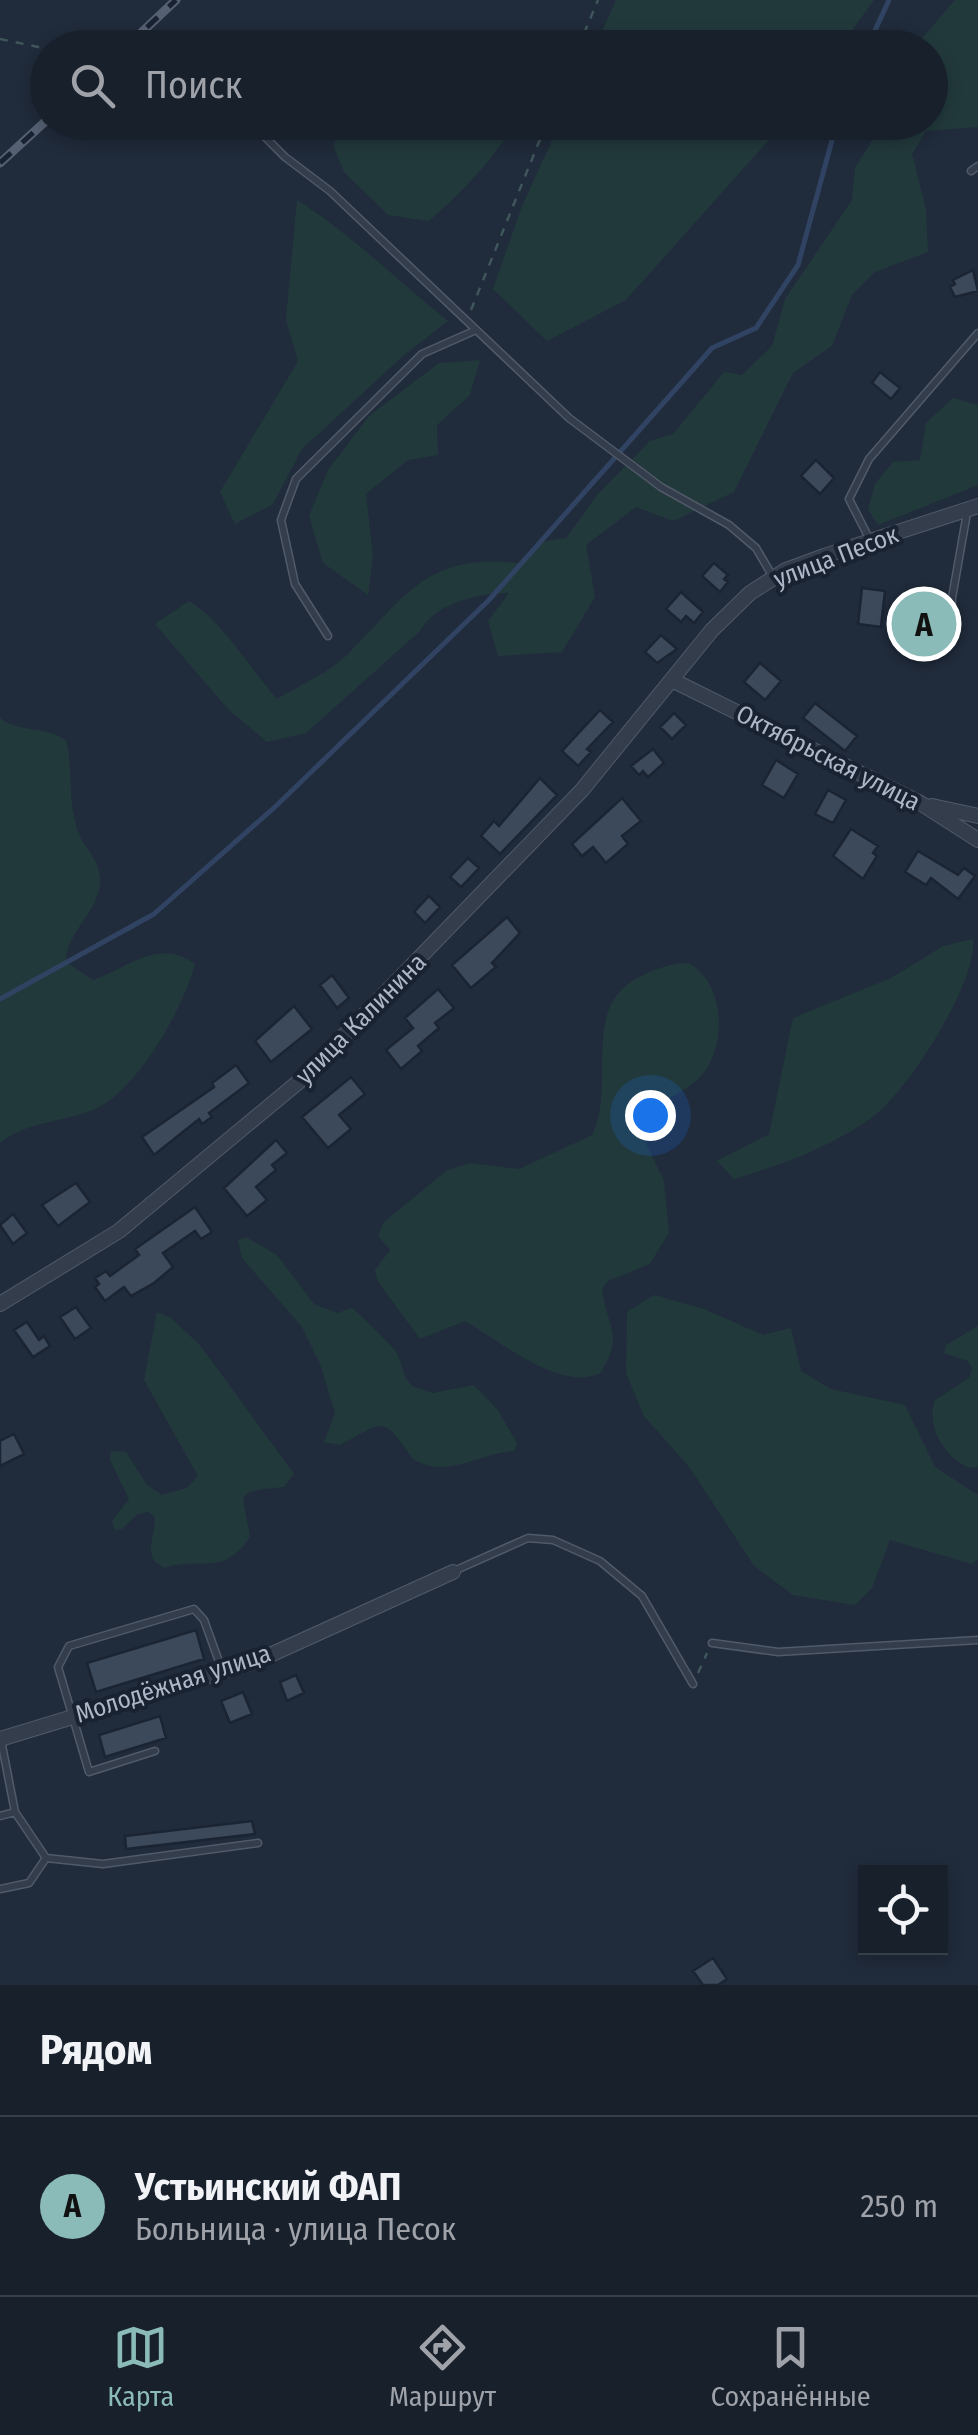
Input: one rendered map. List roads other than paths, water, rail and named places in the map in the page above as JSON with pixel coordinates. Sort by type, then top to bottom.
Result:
[{"type":"street","name":"улица Песок","points":[[674,681],[712,630],[750,593],[773,578],[870,540],[973,509]]},
{"type":"street","name":"Октябрьская улица","points":[[674,681],[922,804],[978,840]]},
{"type":"street","name":"улица Калинина","points":[[0,1304],[119,1231],[302,1079],[486,893],[674,681]]},
{"type":"street","points":[[922,804],[978,816]]},
{"type":"street","name":"Молодёжная улица","points":[[0,1739],[257,1661],[453,1572]]},
{"type":"lane","points":[[270,140],[569,418],[661,487],[729,525],[756,548],[773,578]]},
{"type":"lane","points":[[328,636],[294,584],[281,520],[296,479],[422,354],[476,330]]},
{"type":"lane","points":[[870,540],[849,499],[869,459],[978,334]]},
{"type":"lane","points":[[951,630],[952,598],[973,509]]},
{"type":"lane","points":[[453,1572],[528,1538],[553,1540],[600,1561],[642,1596],[693,1684]]},
{"type":"lane","points":[[155,1751],[88,1772],[58,1667],[69,1646],[194,1609],[204,1620],[222,1671]]},
{"type":"lane","points":[[712,1643],[778,1652],[978,1640]]},
{"type":"lane","points":[[0,1739],[15,1812],[46,1858]]},
{"type":"lane","points":[[0,1816],[15,1812]]},
{"type":"lane","points":[[46,1858],[103,1864],[258,1843]]},
{"type":"lane","points":[[0,1889],[29,1883],[46,1858]]},
{"type":"waterway","points":[[875,30],[889,0]]},
{"type":"waterway","points":[[0,999],[154,914],[276,806],[489,600],[712,348],[756,328],[798,265],[832,140]]},
{"type":"railway","points":[[144,30],[176,0]]},
{"type":"railway","points":[[0,163],[30,136]]},
{"type":"place","name":"Устьинский ФАП","points":[[924,624]]}]
